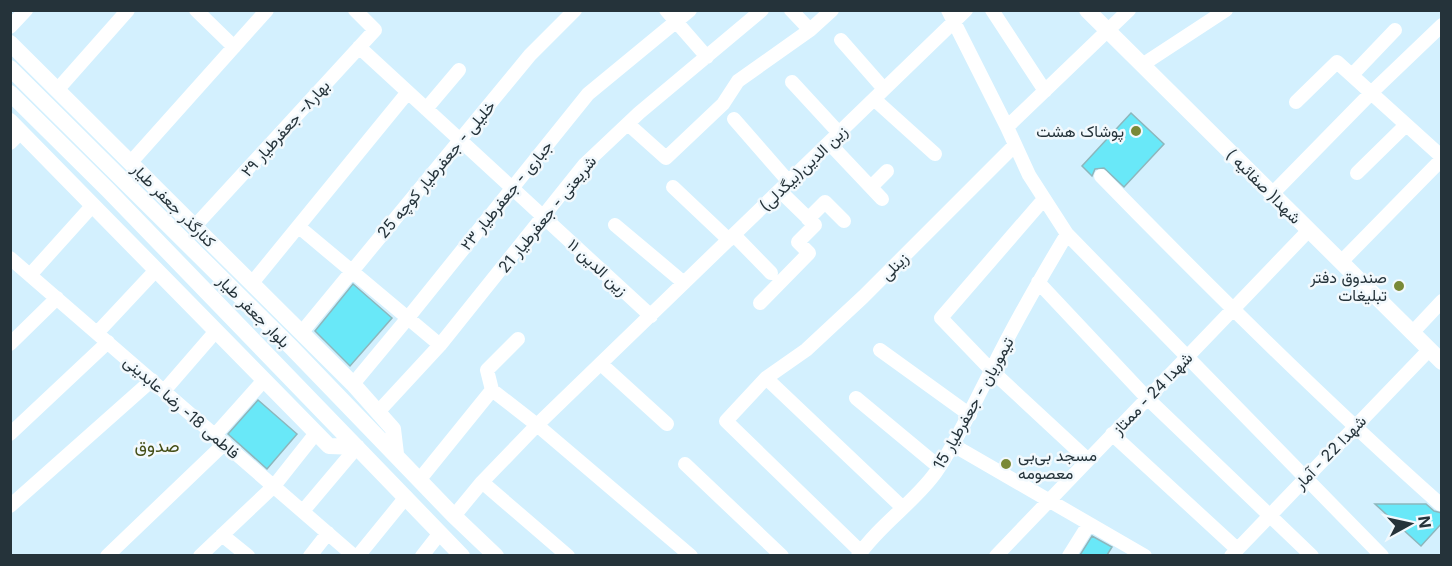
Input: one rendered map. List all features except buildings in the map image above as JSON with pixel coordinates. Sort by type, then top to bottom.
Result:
[{"type":"main road","name":"شهدا( صفائیه )","points":[[1087,10],[1442,362]]},
{"type":"main road","name":"کنارگذر جعفر طیار","points":[[10,44],[58,89],[353,384],[393,429],[396,454]]},
{"type":"main road","name":"بلوار جعفر طیار","points":[[10,69],[119,174],[396,454],[454,516],[496,555]]},
{"type":"main road","name":"بلوار جعفر طیار","points":[[10,93],[462,555]]},
{"type":"main road","points":[[14,132],[93,206],[329,446],[357,447]]},
{"type":"main road","points":[[440,533],[454,516]]},
{"type":"street","points":[[10,27],[26,10]]},
{"type":"street","points":[[58,89],[128,10]]},
{"type":"street","points":[[196,10],[234,47]]},
{"type":"street","points":[[131,162],[267,10]]},
{"type":"street","name":"بهار۸- جعفرطیار ۲۹","points":[[195,226],[375,30],[355,10]]},
{"type":"street","name":"خلیلی - جعفرطیار کوچه 25","points":[[302,333],[530,55],[575,10]]},
{"type":"street","points":[[666,10],[707,57]]},
{"type":"street","name":"جباری - جعفرطیار ۲۳","points":[[353,384],[408,319],[588,94],[690,10]]},
{"type":"street","name":"شریعتی - جعفرطیار 21","points":[[378,412],[440,345],[585,164],[627,124],[762,10]]},
{"type":"street","points":[[791,10],[810,30]]},
{"type":"street","points":[[627,124],[666,158],[723,104],[738,81],[810,30],[831,10]]},
{"type":"street","name":"زین الدین(بیگدلی)","points":[[454,516],[482,482],[537,425],[879,94],[951,16],[966,10]]},
{"type":"street","points":[[992,10],[1045,91]]},
{"type":"street","points":[[1007,127],[1130,10]]},
{"type":"street","points":[[1142,65],[1226,10]]},
{"type":"street","points":[[951,16],[1029,175],[1067,234],[1382,555]]},
{"type":"street","points":[[1272,194],[1372,92],[1442,25]]},
{"type":"street","points":[[1352,75],[1395,30]]},
{"type":"street","points":[[841,40],[879,94],[935,154]]},
{"type":"street","name":"زین الدین ۱۱","points":[[358,47],[651,315]]},
{"type":"street","points":[[1296,102],[1337,62],[1442,158],[1341,262]]},
{"type":"street","points":[[426,109],[459,70]]},
{"type":"street","points":[[792,82],[839,133]]},
{"type":"street","points":[[252,283],[408,92]]},
{"type":"street","points":[[734,119],[808,219],[815,225],[798,242],[809,253],[760,303]]},
{"type":"street","points":[[1357,173],[1406,125]]},
{"type":"street","points":[[829,143],[882,200]]},
{"type":"street","name":"زینلی","points":[[860,554],[726,422],[766,378],[806,350],[854,305],[1014,146]]},
{"type":"street","points":[[870,187],[887,171]]},
{"type":"street","points":[[1101,176],[1232,310],[1354,427],[1440,504]]},
{"type":"street","points":[[674,187],[771,273]]},
{"type":"street","points":[[1044,199],[941,318],[991,370],[1088,460]]},
{"type":"street","points":[[808,219],[825,202],[844,221]]},
{"type":"street","points":[[30,275],[93,206]]},
{"type":"street","points":[[615,225],[684,283]]},
{"type":"street","points":[[299,227],[440,345]]},
{"type":"street","name":"شهدا 24 - ممتاز","points":[[996,555],[1309,230]]},
{"type":"street","name":"تیموریان - جعفرطیار 15","points":[[860,554],[902,507],[918,495],[939,467],[970,416],[991,370],[1038,282],[1067,234]]},
{"type":"street","name":"فاطمی 18- رضا عابدینی","points":[[10,258],[303,512],[356,555]]},
{"type":"street","points":[[10,434],[102,338],[156,270]]},
{"type":"street","points":[[1038,282],[1147,398],[1312,555]]},
{"type":"street","points":[[10,344],[57,298]]},
{"type":"street","points":[[1412,333],[1442,301]]},
{"type":"street","points":[[164,391],[216,331]]},
{"type":"street","points":[[518,339],[487,370],[492,390],[691,555]]},
{"type":"street","points":[[880,350],[970,416]]},
{"type":"street","name":"شهدا 22 - آمار","points":[[1234,552],[1429,350]]},
{"type":"street","points":[[601,364],[667,424]]},
{"type":"street","points":[[766,378],[902,507]]},
{"type":"street","points":[[10,506],[152,380]]},
{"type":"street","points":[[107,555],[220,439],[264,380]]},
{"type":"street","points":[[420,479],[492,390]]},
{"type":"street","points":[[856,398],[939,467]]},
{"type":"street","points":[[200,555],[274,486],[316,433]]},
{"type":"street","points":[[1112,434],[1234,552]]},
{"type":"street","points":[[953,445],[1145,555]]},
{"type":"street","points":[[303,512],[357,447]]},
{"type":"street","points":[[685,464],[782,555]]},
{"type":"street","points":[[482,482],[568,555]]},
{"type":"street","points":[[356,555],[406,497]]},
{"type":"street","points":[[1069,555],[1089,524]]},
{"type":"street","points":[[310,555],[328,532]]},
{"type":"street","points":[[422,555],[440,533]]},
{"type":"street","points":[[222,535],[248,555]]},
{"type":"place","name":"پوشاک هشت","points":[[1136,131]]},
{"type":"place","name":"صندوق دفتر تبلیغات","points":[[1399,286]]},
{"type":"place","name":"مسجد بی‌بی معصومه","points":[[1006,464]]},
{"type":"district","name":"صدوق","points":[[157,446]]}]
